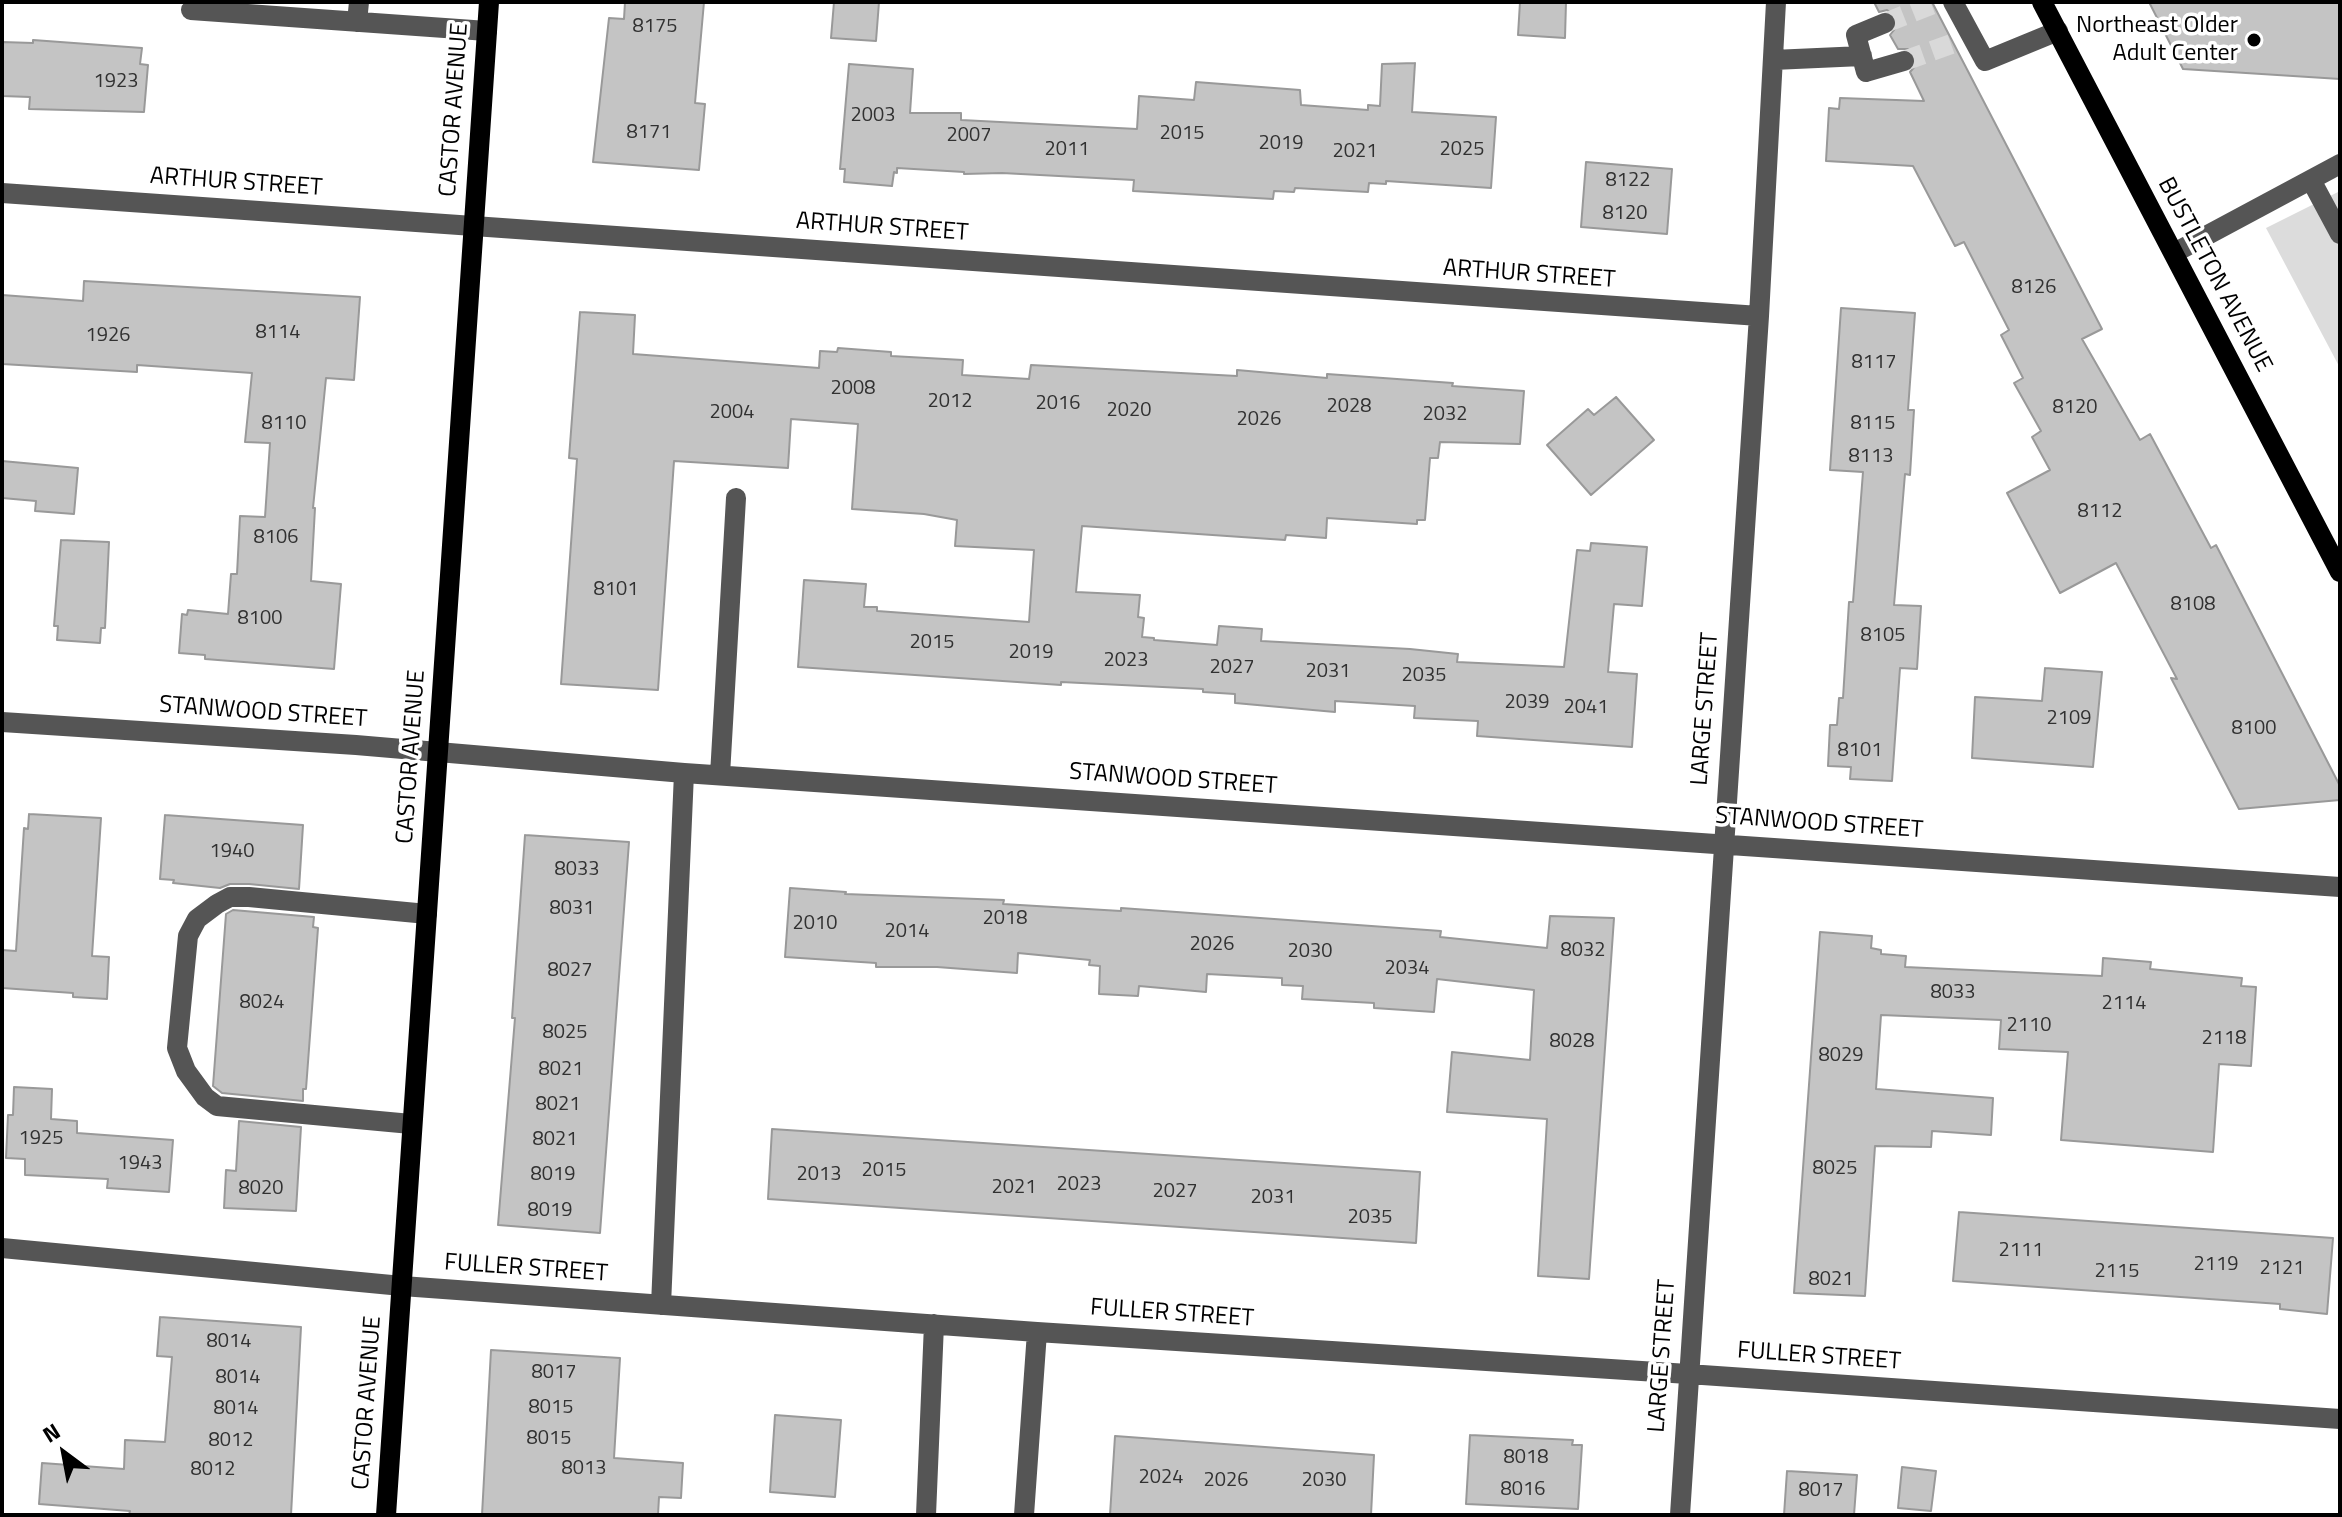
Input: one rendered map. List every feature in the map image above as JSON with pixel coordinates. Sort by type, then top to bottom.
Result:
[{"type":"main road","name":"CASTOR AVENUE","points":[[386,1515],[489,2]]},
{"type":"main road","name":"BUSTLETON AVENUE","points":[[2042,2],[2340,572]]},
{"type":"street","name":"LARGE STREET","points":[[1680,1515],[1759,316],[1776,2]]},
{"type":"street","points":[[1942,3],[1963,40],[1985,61],[2058,31]]},
{"type":"street","points":[[191,10],[358,12],[487,31]]},
{"type":"street","points":[[1885,23],[1856,35],[1866,72],[1904,61]]},
{"type":"street","points":[[1773,60],[1862,56]]},
{"type":"street","points":[[2174,253],[2340,164]]},
{"type":"street","points":[[2311,180],[2340,234]]},
{"type":"street","name":"ARTHUR STREET","points":[[2,193],[1759,316]]},
{"type":"street","points":[[720,775],[736,498]]},
{"type":"street","name":"STANWOOD STREET","points":[[2,722],[438,752],[684,773],[2340,887]]},
{"type":"street","points":[[661,1305],[684,773]]},
{"type":"street","points":[[411,1124],[217,1106],[205,1097],[186,1071],[177,1048],[188,936],[197,919],[230,897],[427,914]]},
{"type":"street","name":"FULLER STREET","points":[[2,1248],[402,1286],[661,1305],[2340,1419]]},
{"type":"street","points":[[926,1515],[934,1324]]},
{"type":"street","points":[[1024,1515],[1037,1332]]},
{"type":"shaded area","points":[[2340,191],[2340,368],[2266,228]]},
{"type":"building","points":[[625,2],[704,2],[695,103],[705,104],[699,170],[593,162],[609,18],[624,19]]},
{"type":"building","points":[[834,2],[879,2],[876,41],[831,38]]},
{"type":"building","points":[[1520,2],[1566,2],[1565,38],[1518,35]]},
{"type":"building","points":[[1874,2],[1932,2],[2102,329],[2082,339],[2140,440],[2150,434],[2211,548],[2216,545],[2340,786],[2340,800],[2239,809],[2171,678],[2177,679],[2116,563],[2060,593],[2007,493],[2050,470],[2032,437],[2041,431],[2014,383],[2023,378],[2001,335],[2009,330],[1964,242],[1955,246],[1913,166],[1826,161],[1829,108],[1839,109],[1840,98],[1924,101],[1910,72],[1916,65],[1916,57],[1908,49],[1898,49],[1890,35],[1898,25],[1897,17],[1887,10],[1879,12]]},
{"type":"building","name":"Northeast Older Adult Center","points":[[2149,2],[2340,2],[2340,79],[2183,69]]},
{"type":"building","points":[[33,40],[142,48],[140,64],[148,65],[144,112],[29,109],[30,97],[2,96],[2,42],[33,43]]},
{"type":"building","points":[[1415,63],[1412,112],[1496,117],[1491,188],[1386,181],[1386,184],[1369,183],[1368,192],[1295,188],[1294,192],[1274,191],[1273,199],[1133,191],[1134,180],[964,174],[897,168],[892,186],[844,182],[845,169],[840,169],[849,64],[913,69],[910,113],[961,113],[961,120],[1137,129],[1139,96],[1194,100],[1196,82],[1300,90],[1301,105],[1368,110],[1368,105],[1380,106],[1382,64]]},
{"type":"building","points":[[1586,162],[1672,169],[1667,234],[1581,227]]},
{"type":"building","points":[[84,281],[360,297],[354,380],[326,378],[313,508],[311,581],[341,584],[334,669],[205,659],[205,655],[179,653],[182,614],[187,615],[188,610],[228,614],[231,574],[237,574],[240,516],[265,517],[270,443],[245,442],[252,373],[137,365],[137,372],[2,364],[2,295],[83,301]]},
{"type":"building","points":[[1841,308],[1915,313],[1908,410],[1914,410],[1910,475],[1905,474],[1894,605],[1921,606],[1917,669],[1900,668],[1892,781],[1850,779],[1851,767],[1828,766],[1830,725],[1837,725],[1839,698],[1843,698],[1849,602],[1853,602],[1863,472],[1830,470]]},
{"type":"building","points":[[580,312],[635,315],[633,354],[819,368],[820,351],[837,352],[838,348],[891,352],[891,356],[963,360],[962,375],[1029,379],[1031,365],[1237,376],[1237,370],[1327,378],[1327,374],[1453,383],[1452,386],[1524,391],[1520,444],[1440,442],[1438,458],[1430,458],[1425,520],[1417,520],[1417,524],[1327,518],[1326,538],[1286,535],[1285,540],[1082,526],[1076,592],[1140,595],[1138,617],[1144,618],[1142,637],[1154,640],[1217,645],[1219,626],[1262,629],[1261,641],[1410,649],[1458,654],[1457,662],[1564,667],[1577,550],[1590,551],[1591,543],[1647,547],[1642,606],[1614,604],[1608,672],[1637,674],[1632,747],[1477,736],[1478,721],[1414,718],[1415,706],[1335,701],[1335,712],[1235,703],[1235,694],[1203,692],[1203,689],[1061,682],[1061,685],[798,667],[804,580],[866,584],[864,607],[877,607],[877,611],[1029,622],[1034,550],[955,546],[957,520],[924,514],[852,509],[858,424],[791,419],[788,468],[674,461],[658,690],[561,684],[577,459],[569,458]]},
{"type":"building","points":[[1616,397],[1654,440],[1591,495],[1547,445],[1588,409],[1594,415]]},
{"type":"building","points":[[2,461],[78,468],[74,514],[35,511],[36,501],[2,498]]},
{"type":"building","points":[[61,540],[109,542],[105,628],[101,628],[100,643],[57,640],[58,626],[54,626]]},
{"type":"building","points":[[2045,668],[2102,672],[2093,767],[1972,758],[1975,697],[2042,701]]},
{"type":"building","points":[[29,814],[101,818],[92,956],[109,957],[107,999],[73,997],[73,993],[2,988],[2,950],[16,951],[24,828],[28,829]]},
{"type":"building","points":[[165,815],[303,825],[299,889],[249,884],[230,884],[220,888],[160,879]]},
{"type":"building","points":[[525,835],[629,842],[600,1233],[498,1225],[515,1018],[512,1018]]},
{"type":"building","points":[[790,888],[1441,931],[1440,937],[1547,948],[1550,916],[1614,918],[1589,1279],[1538,1276],[1547,1119],[1447,1112],[1452,1052],[1530,1060],[1534,990],[1437,979],[1434,1012],[1374,1008],[1374,1003],[1302,999],[1303,986],[1282,985],[1282,978],[1207,974],[1206,992],[1139,986],[1138,996],[1099,994],[1100,966],[1089,965],[1090,960],[1018,953],[1017,973],[937,967],[876,967],[876,963],[785,957]]},
{"type":"building","points":[[233,910],[314,917],[313,927],[318,928],[303,1101],[222,1093],[213,1086],[226,914]]},
{"type":"building","points":[[1820,932],[1872,936],[1871,948],[1881,950],[1881,954],[1906,956],[1905,967],[2102,976],[2103,958],[2151,962],[2150,969],[2242,978],[2241,986],[2256,987],[2251,1066],[2219,1064],[2213,1152],[2061,1140],[2068,1052],[1999,1049],[2001,1020],[1881,1015],[1876,1089],[1993,1098],[1991,1135],[1932,1131],[1931,1147],[1875,1146],[1865,1296],[1794,1293]]},
{"type":"building","points":[[14,1087],[52,1089],[51,1119],[77,1121],[77,1133],[173,1140],[169,1192],[107,1188],[108,1179],[25,1175],[25,1159],[6,1158],[8,1115],[13,1115]]},
{"type":"building","points":[[239,1121],[301,1127],[296,1211],[224,1208],[226,1170],[236,1171]]},
{"type":"building","points":[[772,1129],[1420,1172],[1416,1243],[768,1199]]},
{"type":"building","points":[[1959,1212],[2333,1238],[2327,1314],[2280,1309],[2280,1304],[1953,1281]]},
{"type":"building","points":[[160,1317],[301,1327],[291,1515],[129,1515],[130,1511],[39,1504],[42,1463],[124,1469],[125,1440],[165,1442],[172,1357],[157,1356]]},
{"type":"building","points":[[491,1350],[620,1358],[614,1458],[683,1463],[681,1498],[659,1497],[658,1515],[482,1515]]},
{"type":"building","points":[[775,1415],[841,1420],[835,1497],[770,1492]]},
{"type":"building","points":[[1470,1435],[1573,1440],[1572,1445],[1582,1445],[1578,1509],[1466,1504]]},
{"type":"building","points":[[1115,1436],[1374,1455],[1371,1515],[1110,1515]]},
{"type":"building","points":[[1902,1467],[1936,1471],[1931,1511],[1898,1508]]},
{"type":"building","points":[[1787,1471],[1857,1475],[1854,1515],[1784,1515]]},
{"type":"tunnel","points":[[1885,23],[1933,4]]},
{"type":"tunnel","points":[[1904,61],[1954,43]]},
{"type":"place","name":"Northeast Older Adult Center","points":[[2254,40]]}]
